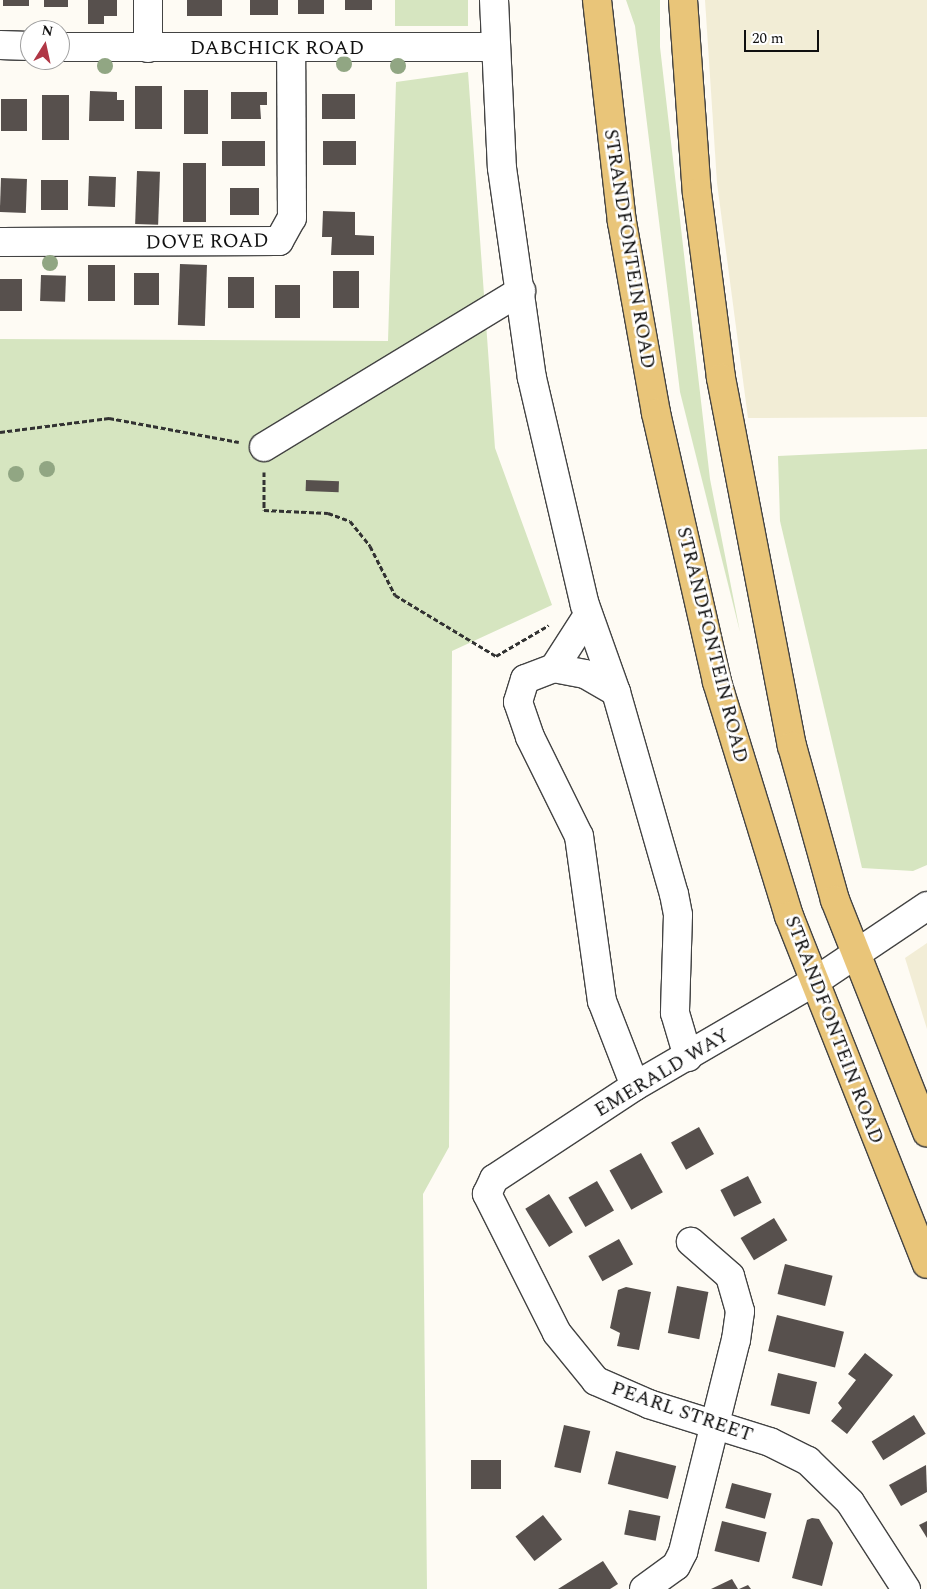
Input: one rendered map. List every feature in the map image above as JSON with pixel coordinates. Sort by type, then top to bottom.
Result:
[{"type":"main road","name":"STRANDFONTEIN ROAD","points":[[597,0],[611,145],[656,413],[717,682],[756,818],[814,982],[927,1264]]},
{"type":"main road","points":[[683,0],[697,193],[721,378],[792,746],[811,821],[855,952],[927,1132]]},
{"type":"street","points":[[148,0],[148,48]]},
{"type":"street","points":[[494,0],[493,47],[502,168],[532,378],[586,610],[616,692],[674,894],[677,940],[675,1013],[688,1057]]},
{"type":"street","points":[[0,46],[20,46]]},
{"type":"street","name":"DABCHICK ROAD","points":[[70,47],[291,49],[493,47]]},
{"type":"street","name":"DOVE ROAD","points":[[0,242],[279,241],[292,218],[291,49]]},
{"type":"street","points":[[264,446],[521,292]]},
{"type":"street","points":[[554,668],[586,610]]},
{"type":"street","points":[[616,692],[585,674],[554,668],[524,679],[518,693],[520,712],[579,836],[602,1001],[635,1086]]},
{"type":"street","name":"EMERALD WAY","points":[[489,1206],[488,1190],[494,1179],[635,1086],[688,1057],[814,982],[855,952],[927,906]]},
{"type":"street","name":"PEARL STREET","points":[[489,1206],[557,1333],[579,1364],[618,1393],[770,1442],[808,1461],[850,1502],[906,1589]]},
{"type":"street","points":[[644,1589],[676,1566],[683,1552],[736,1340],[738,1297],[730,1276],[691,1242]]},
{"type":"path","points":[[0,432],[109,418],[264,446],[264,510],[328,513],[350,521],[370,546],[395,595],[496,656],[586,610]]},
{"type":"shaded area","points":[[705,0],[927,0],[927,417],[748,418],[717,183]]},
{"type":"shaded area","points":[[927,943],[927,1029],[905,958]]},
{"type":"green space","points":[[395,0],[468,0],[468,26],[395,26]]},
{"type":"green space","points":[[626,0],[660,0],[660,47],[710,479],[740,632],[680,392],[635,26]]},
{"type":"green space","points":[[468,72],[495,448],[552,605],[452,651],[449,1147],[423,1194],[427,1589],[0,1589],[0,339],[388,341],[396,82]]},
{"type":"green space","points":[[927,449],[927,865],[913,871],[862,868],[780,521],[778,456]]},
{"type":"building","points":[[3,0],[29,0],[29,6],[3,6]]},
{"type":"building","points":[[44,0],[68,0],[68,7],[44,7]]},
{"type":"building","points":[[88,0],[117,0],[117,16],[104,16],[104,24],[88,24]]},
{"type":"building","points":[[187,0],[222,0],[222,16],[187,16]]},
{"type":"building","points":[[250,0],[278,0],[278,15],[250,15]]},
{"type":"building","points":[[298,0],[324,0],[324,14],[298,14]]},
{"type":"building","points":[[345,0],[372,0],[372,10],[345,10]]},
{"type":"building","points":[[135,86],[162,86],[162,129],[135,129]]},
{"type":"building","points":[[184,90],[208,90],[208,134],[184,134]]},
{"type":"building","points":[[90,91],[117,92],[117,100],[124,100],[124,121],[89,121]]},
{"type":"building","points":[[231,92],[267,92],[267,105],[260,105],[261,119],[231,119]]},
{"type":"building","points":[[322,94],[355,94],[355,119],[322,119]]},
{"type":"building","points":[[42,95],[69,95],[69,140],[42,140]]},
{"type":"building","points":[[1,99],[27,99],[27,131],[1,131]]},
{"type":"building","points":[[222,141],[265,141],[265,166],[222,166]]},
{"type":"building","points":[[323,141],[356,141],[356,165],[323,165]]},
{"type":"building","points":[[183,163],[206,163],[206,222],[183,222]]},
{"type":"building","points":[[137,171],[160,172],[158,225],[135,224]]},
{"type":"building","points":[[89,176],[116,177],[115,207],[88,206]]},
{"type":"building","points":[[1,178],[27,179],[26,213],[0,212]]},
{"type":"building","points":[[41,180],[68,180],[68,210],[41,210]]},
{"type":"building","points":[[230,188],[259,188],[259,215],[230,215]]},
{"type":"building","points":[[323,211],[355,212],[355,235],[374,236],[374,255],[331,255],[332,237],[322,237]]},
{"type":"building","points":[[180,264],[207,265],[205,326],[178,325]]},
{"type":"building","points":[[88,265],[115,265],[115,301],[88,301]]},
{"type":"building","points":[[333,271],[359,271],[359,308],[333,308]]},
{"type":"building","points":[[134,273],[159,273],[159,305],[134,305]]},
{"type":"building","points":[[41,275],[66,276],[65,302],[40,301]]},
{"type":"building","points":[[228,277],[254,277],[254,308],[228,308]]},
{"type":"building","points":[[0,279],[22,279],[22,311],[0,311]]},
{"type":"building","points":[[275,285],[300,285],[300,318],[275,318]]},
{"type":"building","points":[[306,480],[339,481],[339,492],[306,491]]},
{"type":"building","points":[[699,1127],[714,1154],[686,1170],[671,1143]]},
{"type":"building","points":[[641,1153],[663,1192],[631,1210],[610,1170]]},
{"type":"building","points":[[748,1176],[762,1203],[734,1217],[720,1190]]},
{"type":"building","points":[[597,1181],[614,1210],[585,1227],[568,1198]]},
{"type":"building","points":[[549,1194],[573,1232],[549,1247],[525,1209]]},
{"type":"building","points":[[774,1218],[787,1240],[754,1260],[741,1238]]},
{"type":"building","points":[[619,1239],[633,1264],[602,1281],[588,1256]]},
{"type":"building","points":[[785,1264],[833,1276],[825,1306],[778,1294]]},
{"type":"building","points":[[677,1286],[708,1292],[699,1339],[668,1333]]},
{"type":"building","points":[[626,1287],[651,1292],[639,1350],[617,1346],[620,1333],[610,1328],[618,1290]]},
{"type":"building","points":[[777,1315],[844,1332],[835,1368],[768,1351]]},
{"type":"building","points":[[865,1353],[893,1375],[847,1434],[831,1421],[842,1408],[838,1403],[856,1380],[848,1374]]},
{"type":"building","points":[[778,1373],[817,1382],[810,1414],[771,1405]]},
{"type":"building","points":[[914,1415],[926,1434],[883,1460],[872,1441]]},
{"type":"building","points":[[564,1425],[590,1431],[581,1473],[554,1467]]},
{"type":"building","points":[[616,1451],[676,1466],[668,1499],[608,1484]]},
{"type":"building","points":[[471,1460],[501,1460],[501,1489],[471,1489]]},
{"type":"building","points":[[926,1465],[927,1492],[901,1506],[889,1485]]},
{"type":"building","points":[[732,1483],[772,1494],[765,1519],[725,1508]]},
{"type":"building","points":[[629,1510],[660,1516],[656,1541],[624,1535]]},
{"type":"building","points":[[543,1515],[562,1539],[535,1561],[515,1537]]},
{"type":"building","points":[[812,1518],[819,1519],[833,1543],[822,1586],[792,1578],[807,1520]]},
{"type":"building","points":[[722,1521],[767,1532],[759,1562],[715,1551]]},
{"type":"building","points":[[927,1521],[927,1538],[919,1525]]},
{"type":"building","points":[[603,1561],[618,1584],[610,1589],[558,1589]]},
{"type":"building","points":[[732,1579],[738,1589],[711,1589]]},
{"type":"building","points":[[748,1585],[751,1589],[739,1589]]}]
